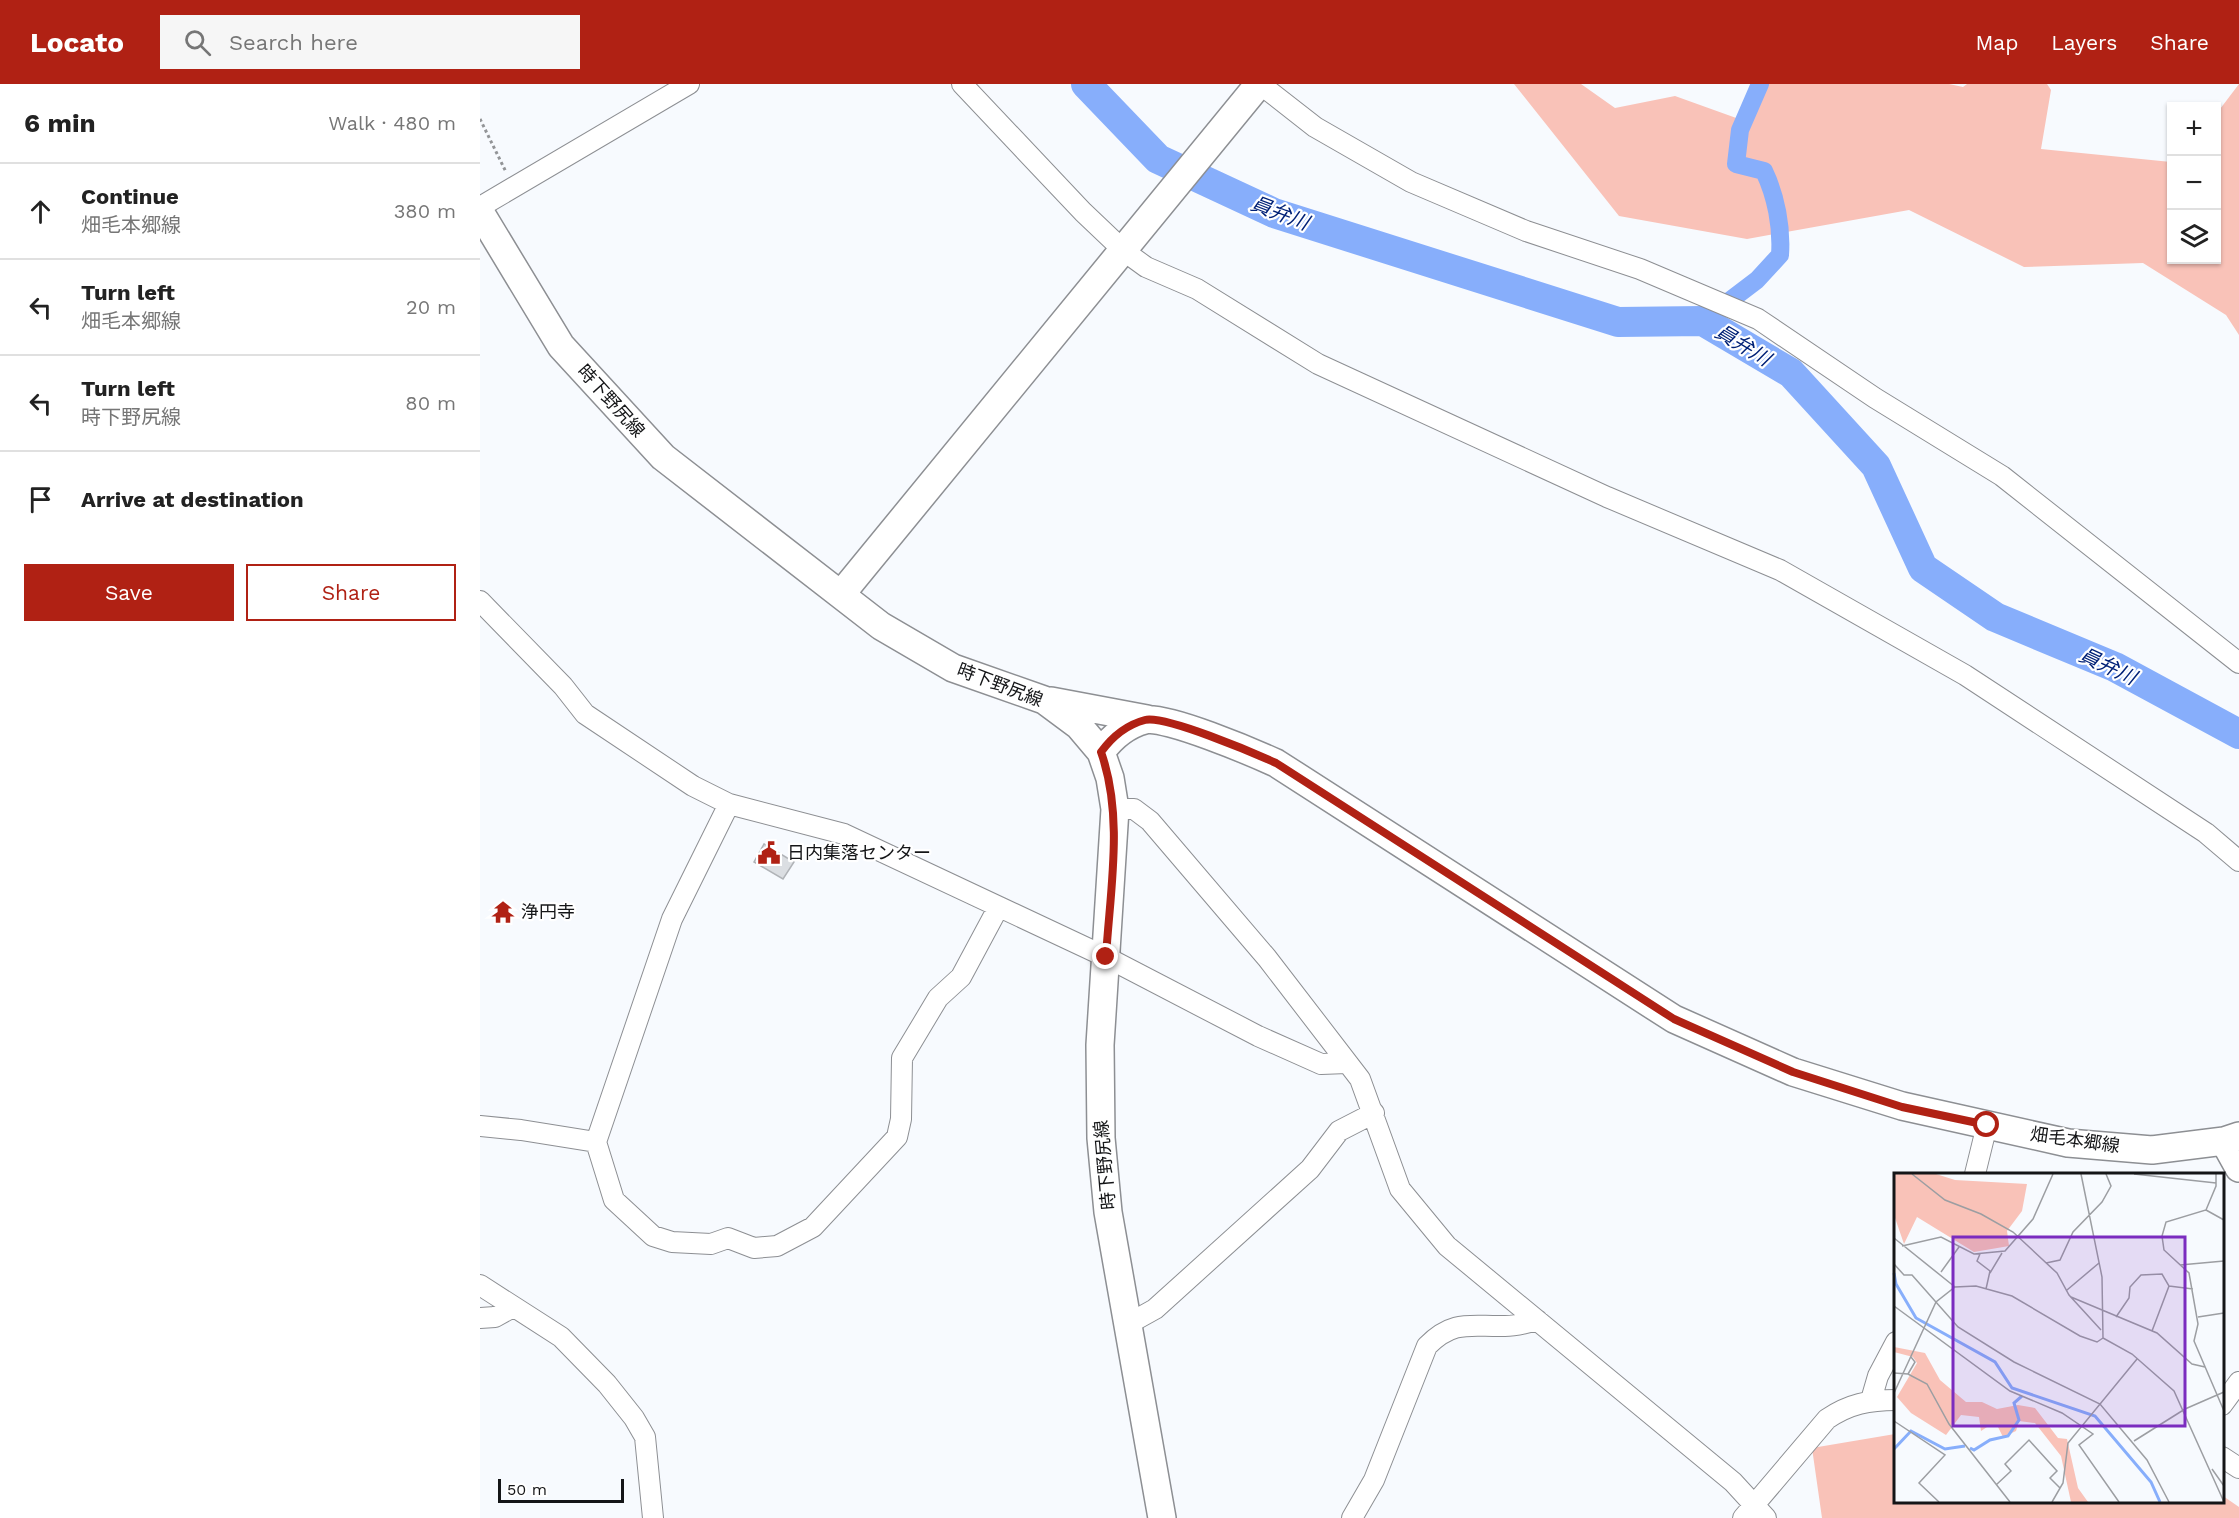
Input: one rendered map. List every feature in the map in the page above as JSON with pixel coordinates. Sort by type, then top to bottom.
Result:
[{"type":"main road","points":[[842,593],[1256,88]]},
{"type":"main road","name":"時下野尻線","points":[[480,212],[561,346],[617,410],[663,457],[842,593],[881,626],[953,668],[1044,700],[1079,726],[1101,752],[1110,778],[1115,809],[1100,1045],[1101,1138],[1108,1212],[1162,1518]]},
{"type":"main road","name":"畑毛本郷線","points":[[1044,700],[1147,719],[1216,737],[1276,763],[1674,1019],[1793,1072],[1902,1107],[2068,1143],[2152,1150],[2232,1138]]},
{"type":"main road","points":[[1101,752],[1123,729],[1147,719]]},
{"type":"main road","points":[[2232,1138],[2239,1168]]},
{"type":"street","points":[[480,207],[689,84]]},
{"type":"street","points":[[962,84],[1083,212],[1130,244],[1146,267],[1197,289],[1318,364],[1607,498],[1780,570],[1965,675],[2206,833],[2239,861]]},
{"type":"street","points":[[1256,88],[1315,127],[1411,182],[1526,231],[1640,269],[1758,319],[1875,398],[2002,476],[2239,663]]},
{"type":"street","points":[[480,601],[563,686],[585,714],[693,786],[729,804],[844,834],[1106,957],[1258,1036],[1321,1064],[1347,1063]]},
{"type":"street","points":[[729,804],[668,930],[596,1142],[614,1200],[653,1236],[672,1242],[711,1244],[728,1238],[754,1248],[777,1246],[813,1227],[897,1137],[902,1119],[902,1058],[913,1036],[938,998],[961,977],[998,908]]},
{"type":"street","points":[[1115,809],[1134,809],[1150,821],[1267,958],[1360,1080],[1400,1189],[1447,1246],[1733,1482],[1754,1514],[1827,1419],[1843,1408],[1871,1400],[1894,1400]]},
{"type":"street","points":[[1128,1324],[1155,1309],[1310,1168],[1339,1131],[1374,1113]]},
{"type":"street","points":[[1975,1173],[1987,1125]]},
{"type":"street","points":[[480,1126],[596,1142]]},
{"type":"street","points":[[480,1285],[561,1337],[607,1384],[634,1418],[645,1437],[652,1518]]},
{"type":"street","points":[[480,1318],[495,1317],[513,1306]]},
{"type":"street","points":[[1352,1518],[1374,1480],[1427,1346],[1442,1332],[1460,1325],[1508,1326],[1537,1320]]},
{"type":"street","points":[[1871,1400],[1878,1376],[1894,1346]]},
{"type":"street","points":[[2224,1404],[2239,1382]]},
{"type":"street","points":[[2224,1457],[2239,1468]]},
{"type":"path","points":[[480,119],[514,189]]},
{"type":"shaded area","points":[[1514,84],[1581,84],[1615,108],[1675,96],[1739,119],[1752,84],[1949,84],[1963,87],[1967,84],[2047,84],[2051,90],[2041,149],[2167,162],[2167,264],[2221,264],[2221,108],[2239,84],[2239,335],[2226,315],[2143,263],[2024,267],[1909,210],[1747,239],[1619,216]]},
{"type":"shaded area","points":[[1894,1434],[1894,1503],[2224,1503],[2224,1497],[2239,1507],[2239,1518],[1822,1518],[1812,1448]]},
{"type":"building","name":"日内集落センター","points":[[764,844],[794,862],[783,879],[754,862]]},
{"type":"waterway","name":"員弁川","points":[[1086,84],[1158,159],[1274,213],[1618,322],[1703,321],[1791,373],[1876,466],[1923,568],[1995,617],[2115,667],[2239,734]]},
{"type":"waterway","points":[[1703,321],[1757,280],[1780,255],[1777,212],[1764,171],[1736,164],[1740,130],[1760,84]]},
{"type":"place","name":"日内集落センター","points":[[769,853]]},
{"type":"place","name":"浄円寺","points":[[503,912]]},
{"type":"route","points":[[1106,957],[1115,809],[1110,778],[1101,752],[1123,729],[1147,719],[1216,737],[1276,763],[1674,1019],[1793,1072],[1902,1107],[1987,1125]]}]
